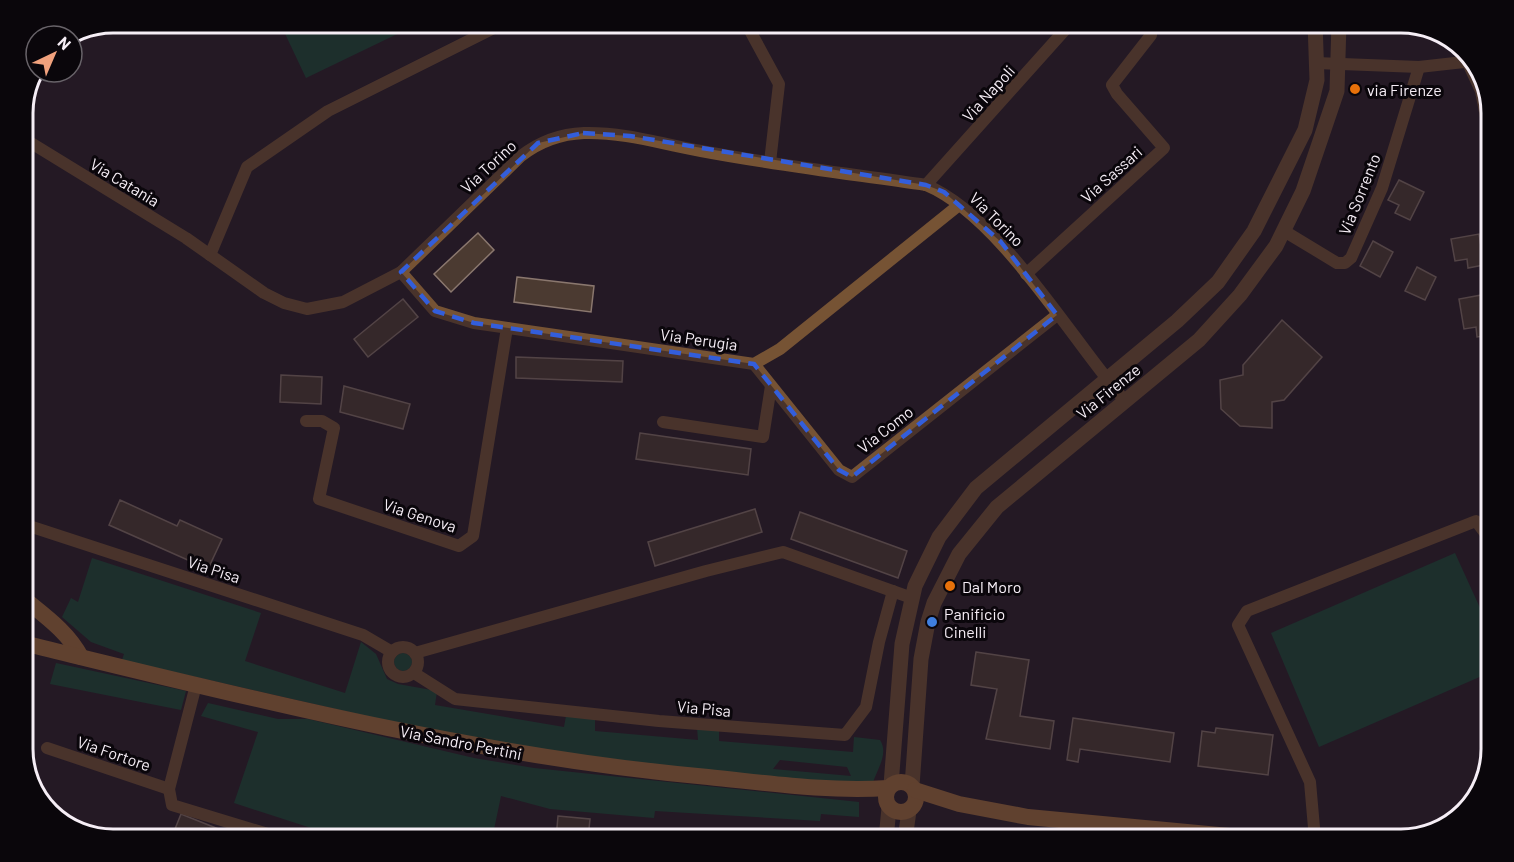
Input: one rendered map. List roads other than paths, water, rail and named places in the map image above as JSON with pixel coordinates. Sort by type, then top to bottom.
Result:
[{"type":"main road","points":[[33,606],[58,626],[81,657]]},
{"type":"main road","name":"Via Sandro Pertini","points":[[33,645],[196,685],[509,752],[644,771],[848,790],[889,796]]},
{"type":"main road","name":"Via Sandro Pertini","points":[[889,796],[902,782],[959,804],[1028,817],[1150,829]]},
{"type":"main road","points":[[911,809],[916,799],[913,788]]},
{"type":"main road","name":"Via Sandro Pertini","points":[[889,796],[899,813],[911,809],[959,804]]},
{"type":"street","points":[[210,255],[247,167],[328,111],[484,33]]},
{"type":"street","points":[[751,33],[779,84],[770,162]]},
{"type":"street","name":"Via Napoli","points":[[926,185],[1062,33]]},
{"type":"street","name":"Via Firenze","points":[[887,829],[902,644],[915,586],[939,537],[976,488],[1177,321],[1218,282],[1254,231],[1305,130],[1317,80],[1315,33]]},
{"type":"street","name":"Via Firenze","points":[[913,788],[921,659],[928,622],[934,603],[959,554],[997,507],[1205,333],[1240,296],[1276,246],[1303,191],[1337,91],[1338,33]]},
{"type":"street","name":"Via Sassari","points":[[1026,274],[1164,148],[1117,94],[1112,85],[1151,35]]},
{"type":"street","points":[[1316,63],[1337,66],[1419,67],[1464,63]]},
{"type":"street","name":"Via Sorrento","points":[[1284,231],[1337,263],[1345,263],[1351,258],[1382,188],[1419,67]]},
{"type":"street","name":"Via Torino","points":[[210,255],[264,293],[284,303],[307,309],[343,302],[401,272],[538,143],[583,133],[630,136],[701,151],[926,185],[944,192],[1001,243],[1125,401]]},
{"type":"street","name":"Via Catania","points":[[33,144],[210,255]]},
{"type":"street","name":"Via Perugia","points":[[401,272],[435,310],[474,323],[754,364],[780,349],[959,205]]},
{"type":"street","name":"Via Como","points":[[754,364],[839,470],[852,477],[1057,315]]},
{"type":"street","name":"Via Genova","points":[[306,422],[322,421],[334,428],[319,499],[459,546],[473,536],[507,328]]},
{"type":"street","points":[[663,422],[763,437],[771,386]]},
{"type":"street","points":[[1314,829],[1310,782],[1238,625],[1247,611],[1476,520],[1481,527]]},
{"type":"street","name":"Via Pisa","points":[[33,527],[363,635],[392,652]]},
{"type":"street","points":[[415,653],[706,571],[783,552],[912,598]]},
{"type":"street","name":"Via Pisa","points":[[414,673],[455,699],[659,721],[845,735],[866,707],[879,642],[893,591]]},
{"type":"street","points":[[406,647],[415,653],[418,663],[414,673],[399,677],[390,671],[388,661],[392,652],[406,647]]},
{"type":"street","name":"Via Fortore","points":[[47,748],[170,789],[196,685]]},
{"type":"street","points":[[170,789],[172,805],[249,829]]},
{"type":"street","points":[[907,829],[911,809]]},
{"type":"place","name":"via Firenze","points":[[1355,89]]},
{"type":"place","name":"Dal Moro","points":[[950,586]]},
{"type":"place","name":"Panificio Cinelli","points":[[932,622]]}]
